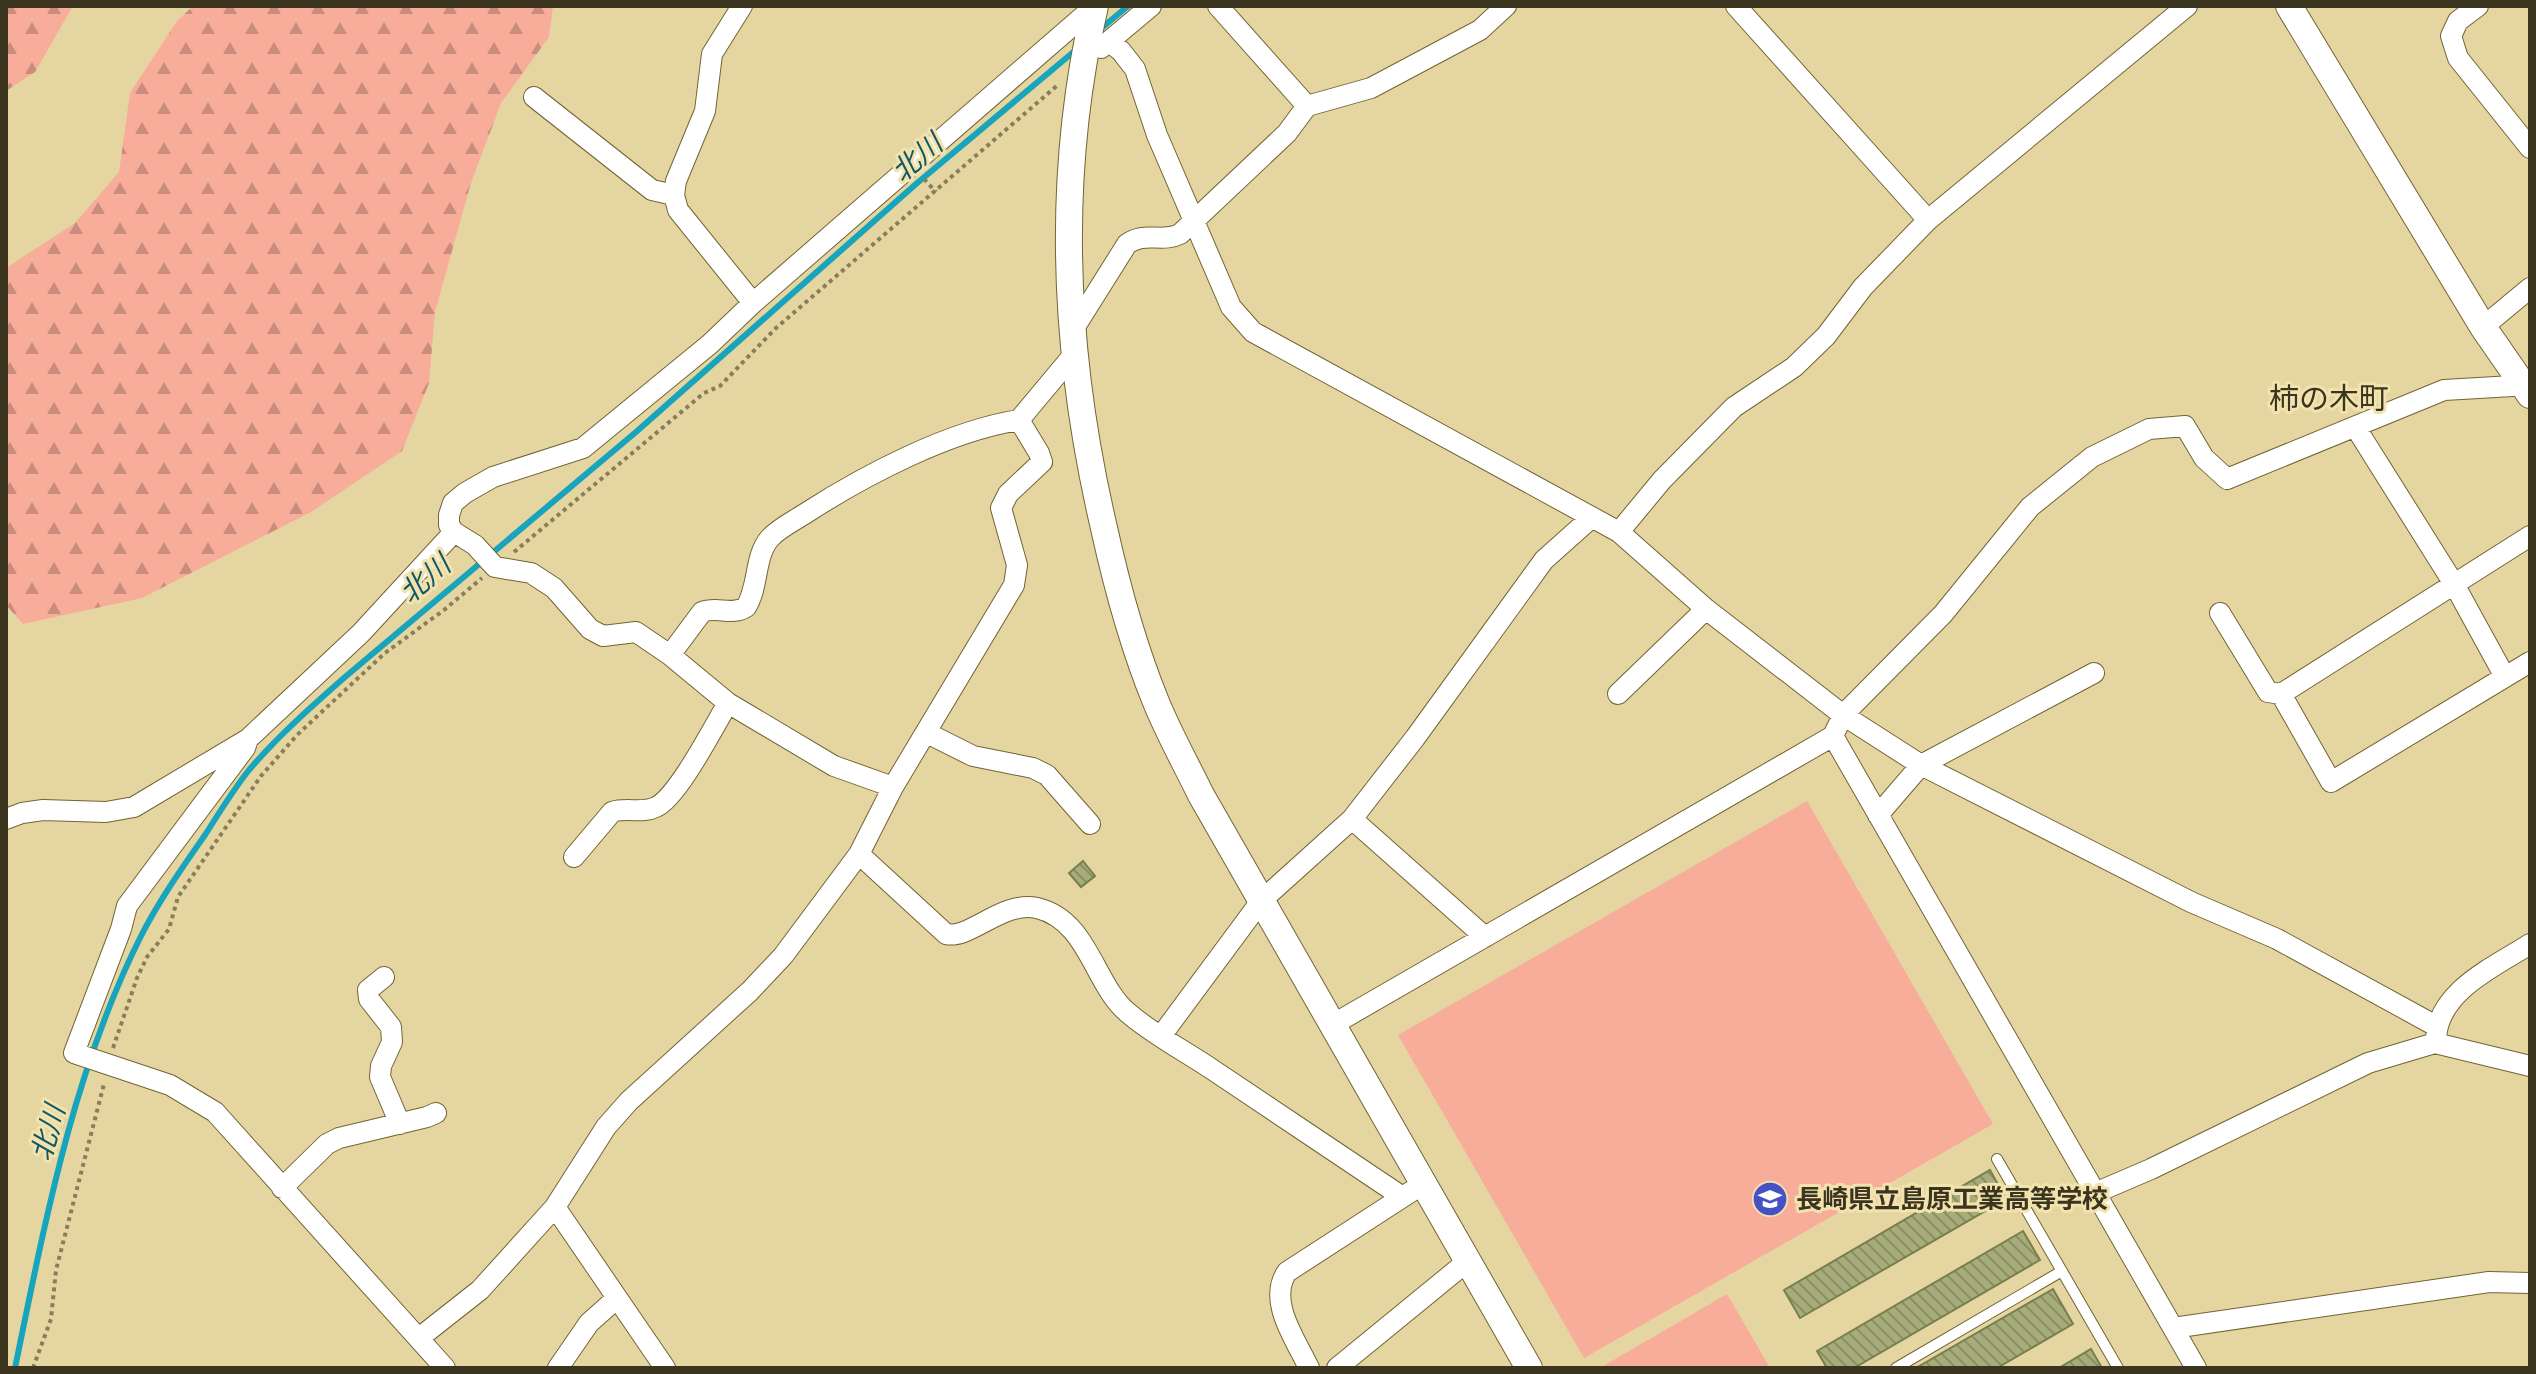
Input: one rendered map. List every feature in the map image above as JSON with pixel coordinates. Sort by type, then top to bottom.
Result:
[{"type":"street","points":[[742,6],[712,54],[705,111],[676,181],[674,195],[678,210],[753,303]]},
{"type":"street","points":[[1094,50],[1151,6]]},
{"type":"street","points":[[1218,6],[1307,106]]},
{"type":"street","points":[[670,655],[702,612],[713,609],[736,612],[746,607],[766,545],[777,532],[834,495],[949,439],[995,424],[1019,420],[1074,342],[1127,244],[1144,236],[1176,236],[1287,133],[1307,106],[1371,88],[1480,30],[1506,6]]},
{"type":"street","points":[[1736,6],[1928,220]]},
{"type":"street","points":[[1619,532],[1662,480],[1734,407],[1794,367],[1826,336],[1863,287],[1928,220],[2187,6]]},
{"type":"street","points":[[2289,6],[2483,327],[2528,389]]},
{"type":"street","points":[[2478,6],[2458,21],[2451,36],[2458,58],[2530,148]]},
{"type":"street","points":[[1095,9],[1094,50],[1071,158],[1068,233],[1074,342],[1086,444],[1110,557],[1130,626],[1163,715],[1201,795],[1529,1368]]},
{"type":"street","points":[[893,787],[834,766],[728,703],[670,655],[636,632],[603,636],[590,629],[554,588],[531,573],[492,565],[475,545],[454,532],[449,525],[449,515],[453,503],[493,477],[583,448],[710,344],[753,303],[1095,9]]},
{"type":"street","points":[[1094,50],[1121,51],[1135,69],[1157,135],[1192,221],[1231,307],[1253,332],[1619,532],[1706,609],[1843,715],[1921,765],[2191,902],[2277,939],[2436,1035],[2530,1066]]},
{"type":"street","points":[[534,97],[652,190],[674,195]]},
{"type":"street","points":[[2483,327],[2530,288]]},
{"type":"street","points":[[1332,1025],[1833,736],[1843,715],[1943,614],[2030,507],[2092,457],[2149,429],[2185,426],[2204,458],[2227,479],[2444,390],[2528,389]]},
{"type":"street","points":[[419,1338],[480,1290],[555,1207],[606,1127],[629,1101],[750,991],[783,956],[859,854],[893,787],[1014,585],[1017,565],[1001,508],[1008,494],[1042,462],[1019,420]]},
{"type":"street","points":[[2356,428],[2454,584],[2505,677]]},
{"type":"street","points":[[1161,1036],[1261,901],[1352,819],[1544,560],[1591,518]]},
{"type":"street","points":[[6,819],[43,810],[106,812],[134,807],[248,739],[361,633],[454,532]]},
{"type":"street","points":[[2220,613],[2268,692],[2281,694],[2530,536]]},
{"type":"street","points":[[1618,694],[1706,609]]},
{"type":"street","points":[[2281,694],[2331,782],[2530,662]]},
{"type":"street","points":[[1878,815],[1921,765],[2094,673]]},
{"type":"street","points":[[574,857],[612,812],[650,809],[663,802],[694,761],[728,703]]},
{"type":"street","points":[[927,733],[973,756],[1033,768],[1047,775],[1090,824]]},
{"type":"street","points":[[1833,736],[2196,1368]]},
{"type":"street","points":[[248,739],[245,748],[127,906],[74,1053],[170,1085],[215,1112],[445,1368]]},
{"type":"street","points":[[1352,819],[1485,937]]},
{"type":"street","points":[[859,854],[946,934],[956,935],[992,916],[1017,908],[1038,908],[1060,920],[1084,943],[1125,1011],[1401,1196]]},
{"type":"street","points":[[2095,1193],[2151,1169],[2368,1063],[2436,1035],[2459,990],[2530,944]]},
{"type":"street","points":[[384,977],[368,990],[368,994],[391,1027],[392,1042],[381,1066],[380,1077],[400,1124]]},
{"type":"street","points":[[282,1188],[327,1144],[339,1138],[436,1113]]},
{"type":"street","points":[[1309,1368],[1280,1303],[1281,1281],[1287,1272],[1401,1196],[1426,1185]]},
{"type":"street","points":[[555,1207],[665,1368]]},
{"type":"street","points":[[1337,1368],[1469,1260]]},
{"type":"street","points":[[2173,1328],[2489,1282],[2530,1283]]},
{"type":"street","points":[[558,1368],[589,1323],[617,1298]]},
{"type":"lane","points":[[1997,1159],[2118,1368]]},
{"type":"lane","points":[[1896,1368],[2062,1271]]},
{"type":"path","points":[[33,1368],[51,1319],[56,1270],[106,1064],[137,978],[147,957],[169,929],[178,897],[261,776],[297,735],[385,653],[444,610],[492,565],[704,393],[720,386],[774,326],[936,192],[1094,50]]},
{"type":"path","points":[[931,187],[936,192]]},
{"type":"green space","points":[[6,6],[73,6],[35,72],[6,91]]},
{"type":"green space","points":[[193,6],[553,6],[549,37],[501,103],[470,186],[435,312],[429,383],[402,451],[311,512],[142,598],[23,624],[6,605],[6,268],[75,223],[119,172],[130,93],[177,21]]},
{"type":"green space","name":"長崎県立島原工業高等学校","points":[[1807,801],[1993,1124],[1584,1358],[1398,1035]]},
{"type":"green space","points":[[1727,1294],[1770,1368],[1600,1368]]},
{"type":"building","points":[[1083,861],[1095,876],[1081,887],[1069,873]]},
{"type":"building","points":[[1990,1170],[2006,1199],[1800,1318],[1784,1290]]},
{"type":"building","points":[[2023,1231],[2040,1260],[1854,1368],[1827,1368],[1817,1351]]},
{"type":"building","points":[[2053,1289],[2073,1324],[1997,1368],[1916,1368]]},
{"type":"building","points":[[2091,1349],[2102,1368],[2059,1368]]},
{"type":"waterway","name":"北川","points":[[1098,31],[1128,6]]},
{"type":"waterway","name":"北川","points":[[15,1368],[50,1203],[96,1041],[140,938],[162,898],[249,770],[283,733],[345,677],[636,432],[916,184],[1077,49]]},
{"type":"place","name":"長崎県立島原工業高等学校","points":[[1770,1199]]},
{"type":"district","name":"柿の木町","points":[[2329,398]]}]
